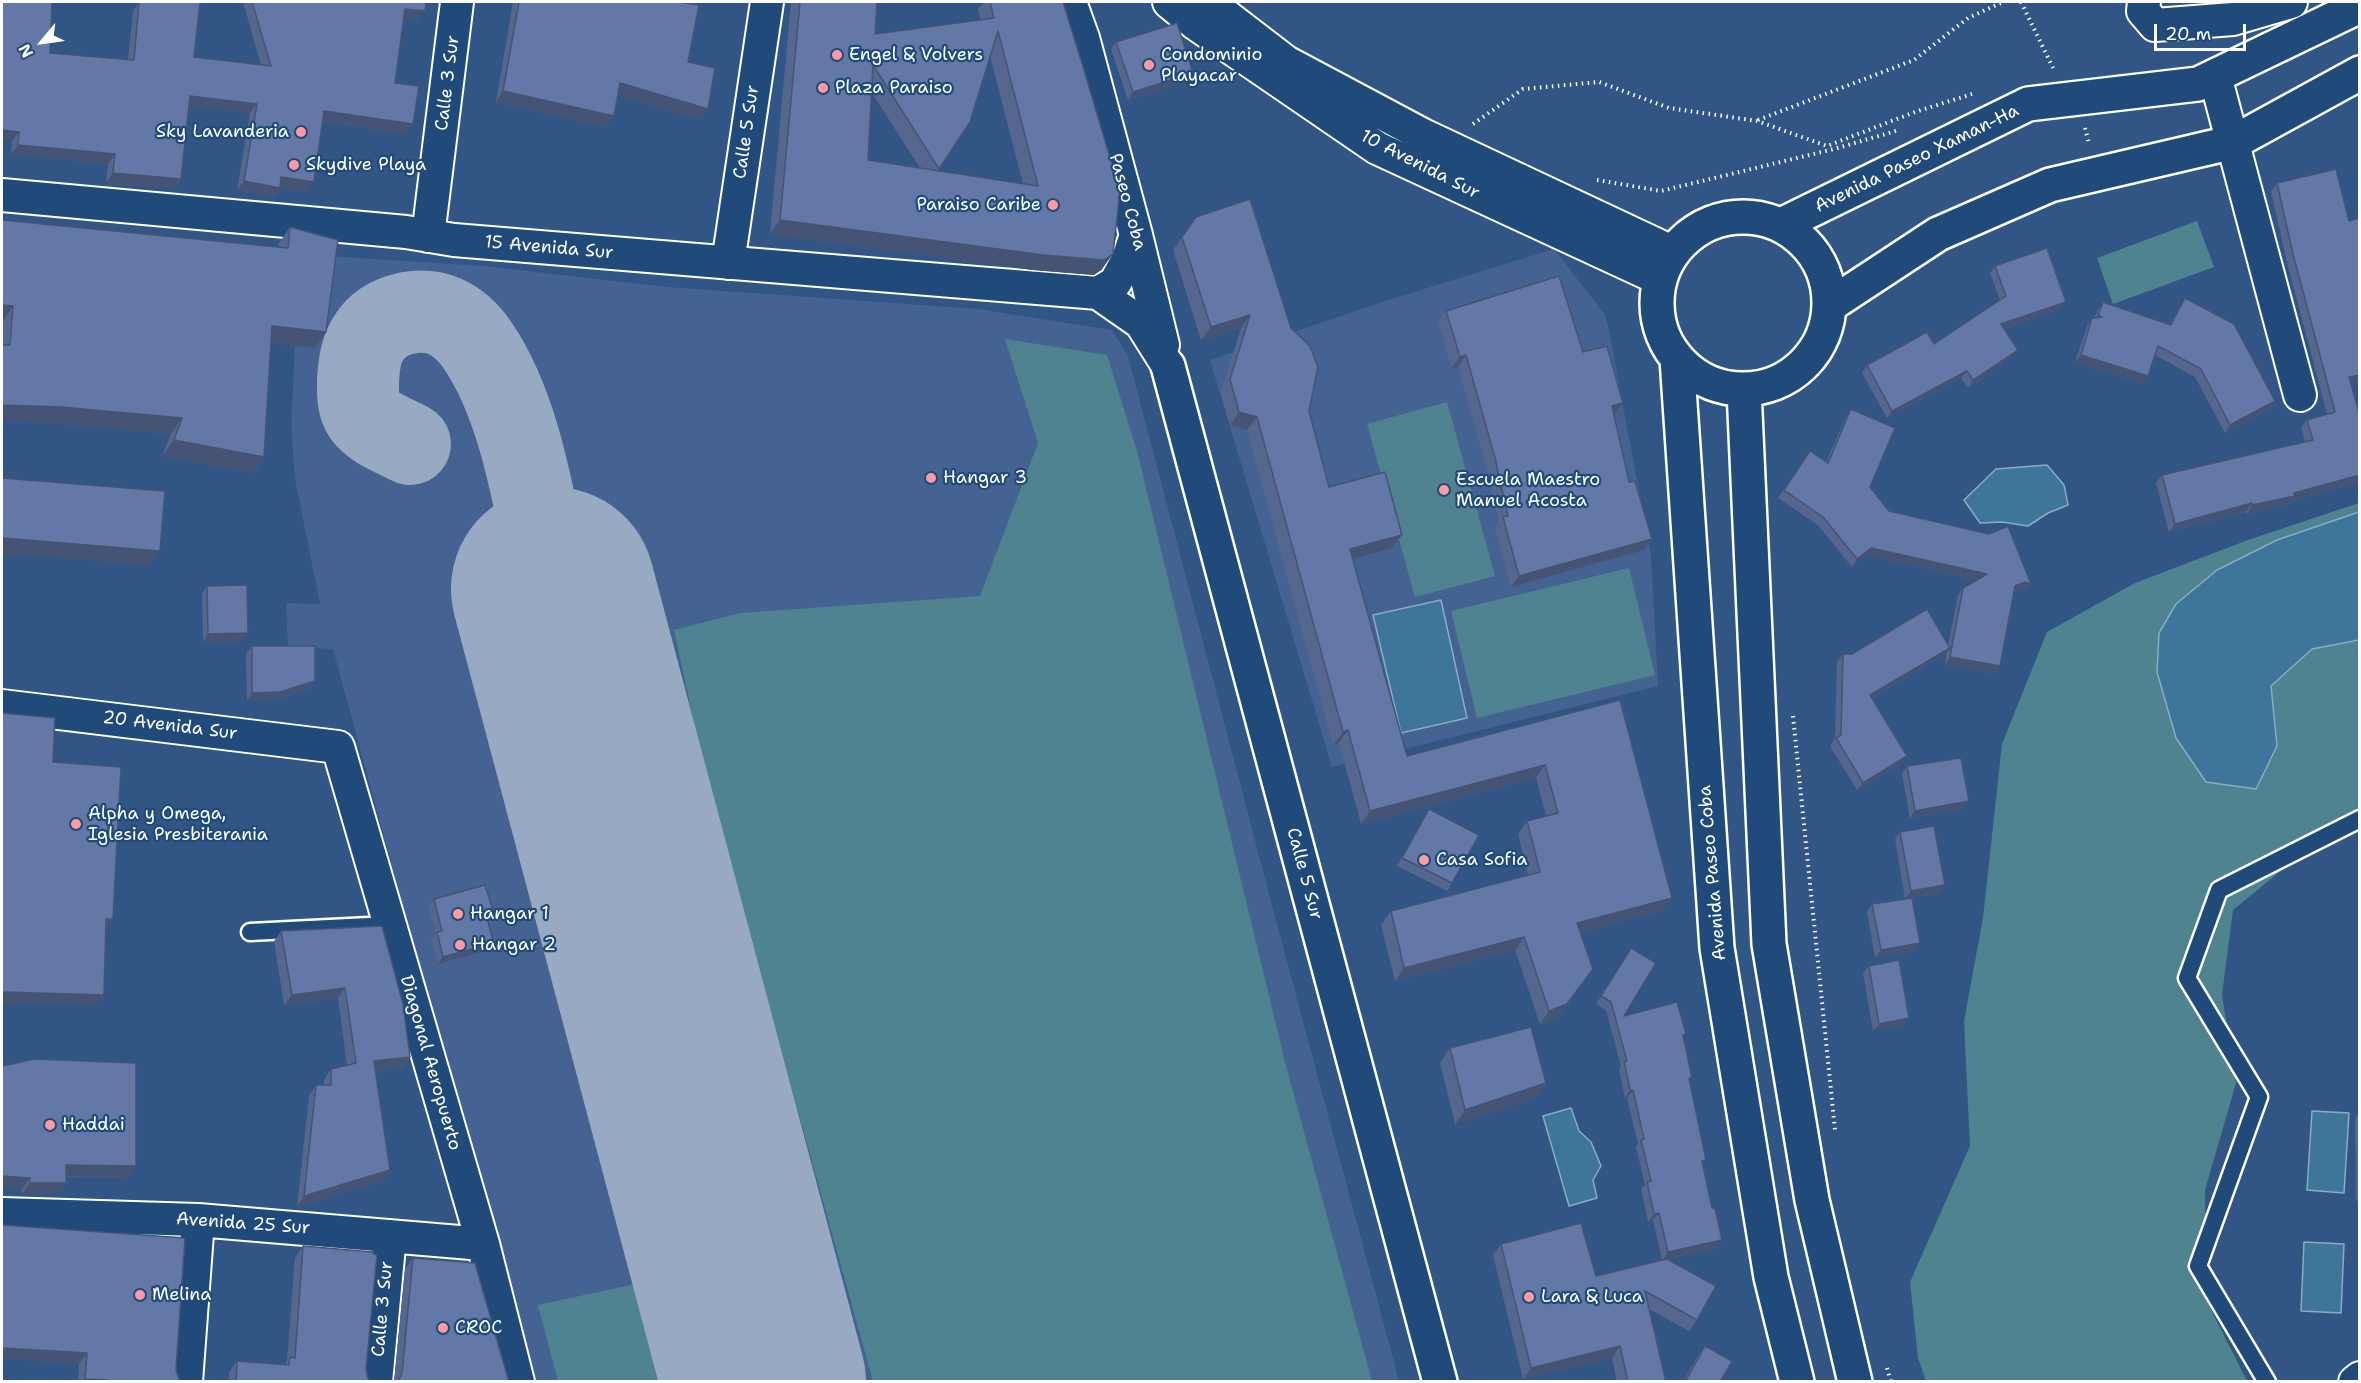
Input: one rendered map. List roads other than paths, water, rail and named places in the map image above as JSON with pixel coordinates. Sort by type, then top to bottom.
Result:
[{"type":"main road","name":"Avenida Paseo Xaman-Ha","points":[[1781,225],[2071,83],[2198,84],[2360,6]]},
{"type":"main road","points":[[1855,1382],[1812,1200],[1769,944],[1757,397],[1764,387],[1784,380],[1801,367],[1816,349],[1834,317],[1938,234],[2050,185],[2234,142],[2360,73]]},
{"type":"main road","points":[[1757,397],[1718,386],[1696,375],[1677,359],[1662,334],[1657,306],[1666,265],[1689,235],[1710,222],[1734,216],[1758,218],[1781,225],[1801,239],[1817,258],[1826,281],[1834,317]]},
{"type":"main road","name":"Avenida Paseo Coba","points":[[1677,359],[1717,948],[1771,1277],[1797,1382]]},
{"type":"main road","name":"Calle 5 Sur","points":[[1168,366],[1440,1382]]},
{"type":"street","name":"Calle 3 Sur","points":[[428,236],[458,2]]},
{"type":"street","name":"Calle 5 Sur","points":[[728,263],[767,2]]},
{"type":"street","name":"Paseo Coba","points":[[1070,2],[1083,38],[1136,235],[1168,366]]},
{"type":"street","name":"Paseo Coba","points":[[1082,2],[1083,38]]},
{"type":"street","name":"10 Avenida Sur","points":[[1169,2],[1196,24],[1377,148],[1666,265]]},
{"type":"street","name":"10 Avenida Sur","points":[[1208,2],[1286,62],[1666,265]]},
{"type":"street","points":[[2144,2],[2143,11],[2155,25],[2233,18],[2291,2]]},
{"type":"street","points":[[2215,76],[2300,394]]},
{"type":"street","name":"15 Avenida Sur","points":[[2,195],[728,263],[1098,293]]},
{"type":"street","points":[[1136,235],[1128,259],[1115,283],[1098,293],[1141,323],[1168,366]]},
{"type":"street","name":"20 Avenida Sur","points":[[2,706],[339,747]]},
{"type":"street","name":"Diagonal Aeropuerto","points":[[339,747],[483,1244],[518,1382]]},
{"type":"street","name":"Avenida 25 Sur","points":[[2,1214],[198,1220],[483,1244]]},
{"type":"street","points":[[186,1382],[198,1220]]},
{"type":"street","name":"Calle 3 Sur","points":[[376,1382],[390,1236]]},
{"type":"street","points":[[2355,1382],[2360,1378]]},
{"type":"lane","points":[[2266,1382],[2198,1266],[2259,1097],[2187,978],[2219,890],[2360,819]]},
{"type":"lane","points":[[250,933],[389,925]]},
{"type":"place","name":"Engel & Volvers","points":[[837,55]]},
{"type":"place","name":"Condominio Playacar","points":[[1149,65]]},
{"type":"place","name":"Plaza Paraiso","points":[[823,88]]},
{"type":"place","name":"Sky Lavanderia","points":[[301,132]]},
{"type":"place","name":"Skydive Playa","points":[[294,165]]},
{"type":"place","name":"Paraiso Caribe","points":[[1053,205]]},
{"type":"place","name":"Hangar 3","points":[[931,478]]},
{"type":"place","name":"Escuela Maestro Manuel Acosta","points":[[1444,490]]},
{"type":"place","name":"Alpha y Omega, Iglesia Presbiterania","points":[[76,824]]},
{"type":"place","name":"Casa Sofia","points":[[1424,860]]},
{"type":"place","name":"Hangar 1","points":[[458,914]]},
{"type":"place","name":"Hangar 2","points":[[460,945]]},
{"type":"place","name":"Haddai","points":[[50,1125]]},
{"type":"place","name":"Melina","points":[[140,1295]]},
{"type":"place","name":"Lara & Luca","points":[[1529,1297]]},
{"type":"place","name":"CROC","points":[[443,1328]]}]
